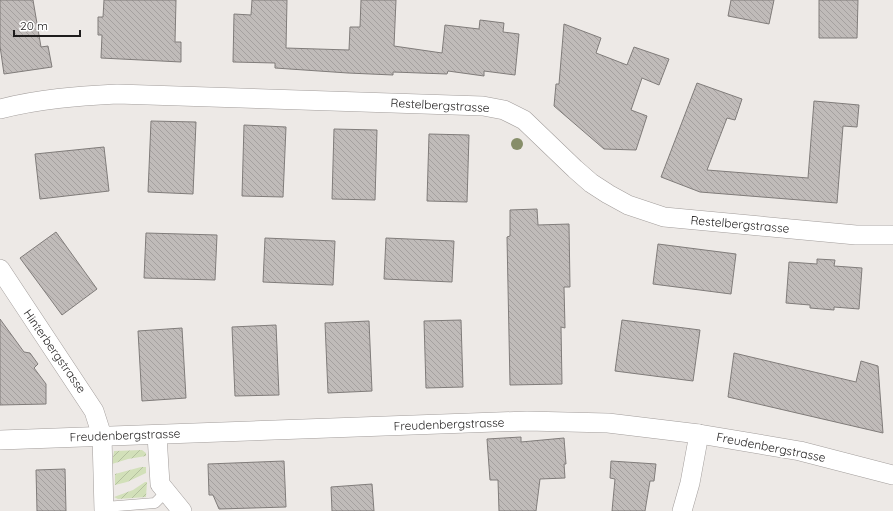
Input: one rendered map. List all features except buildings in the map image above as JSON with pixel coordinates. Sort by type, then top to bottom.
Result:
[{"type":"street","name":"Restelbergstrasse","points":[[0,109],[68,97],[117,94],[483,106],[504,110],[524,120],[542,135],[575,169],[608,194],[628,205],[664,217],[856,235],[893,235]]},
{"type":"street","name":"Hinterbergstrasse","points":[[0,269],[52,350],[86,395],[94,411],[102,436],[104,509]]},
{"type":"street","name":"Freudenbergstrasse","points":[[0,440],[527,421],[608,423],[699,434],[800,451],[893,474]]},
{"type":"street","points":[[157,434],[160,484],[165,493],[182,511]]},
{"type":"street","points":[[682,511],[690,483],[699,434]]},
{"type":"lane","points":[[104,509],[155,503],[165,493]]},
{"type":"green space","points":[[142,450],[146,453],[146,456],[128,459],[112,464],[114,451]]},
{"type":"green space","points":[[146,467],[146,473],[127,482],[115,485],[115,474]]},
{"type":"green space","points":[[147,482],[146,497],[118,499],[114,497],[133,490]]}]
